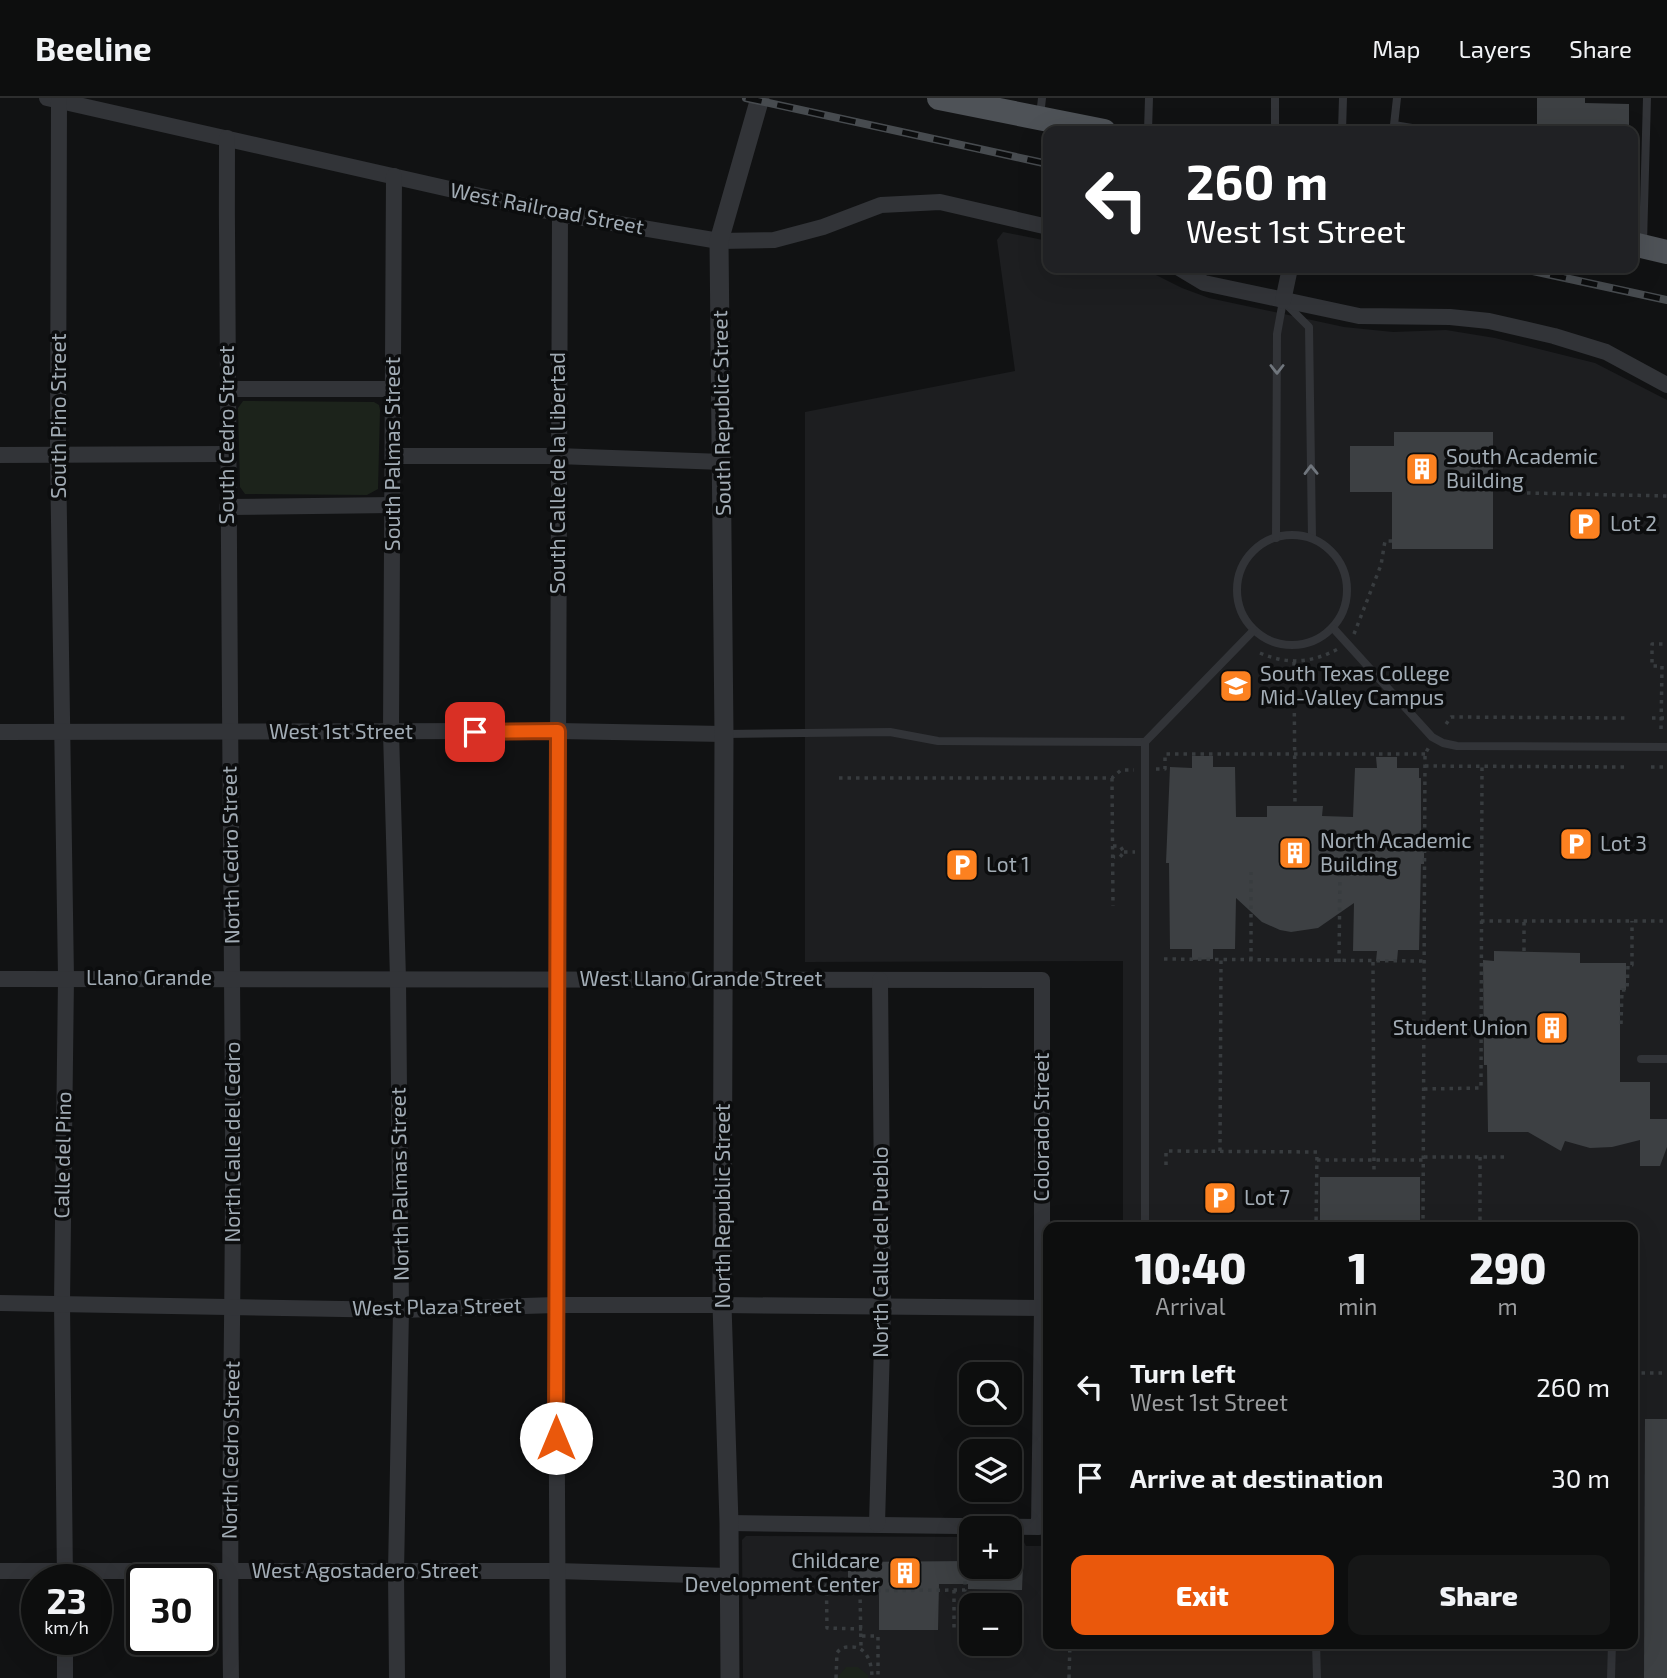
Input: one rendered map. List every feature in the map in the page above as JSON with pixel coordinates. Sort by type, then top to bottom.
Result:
[{"type":"main road","points":[[939,98],[1041,108],[1090,126]]},
{"type":"street","name":"South Republic Street","points":[[724,734],[719,241],[760,98]]},
{"type":"street","name":"West Railroad Street","points":[[53,99],[560,214],[719,241],[774,240],[823,227],[881,205],[940,201],[1043,226]]},
{"type":"street","name":"South Pino Street","points":[[53,99],[61,731]]},
{"type":"street","name":"South Cedro Street","points":[[227,138],[229,733]]},
{"type":"street","name":"South Palmas Street","points":[[391,732],[394,176]]},
{"type":"street","name":"South Calle de la Libertad","points":[[558,1678],[557,456],[560,214]]},
{"type":"street","points":[[1187,273],[1204,283],[1283,301],[1376,317],[1450,317],[1489,321],[1554,336],[1606,352],[1667,385]]},
{"type":"street","points":[[1283,301],[1289,273]]},
{"type":"street","points":[[226,389],[393,389]]},
{"type":"street","points":[[0,455],[226,454]]},
{"type":"street","points":[[393,456],[557,456],[723,462]]},
{"type":"street","points":[[227,507],[393,505]]},
{"type":"street","name":"Calle del Pino","points":[[61,731],[65,978],[62,1303],[65,1564]]},
{"type":"street","name":"West 1st Street","points":[[0,732],[558,731],[724,734]]},
{"type":"street","name":"North Palmas Street","points":[[391,732],[398,979],[401,1310],[396,1572],[397,1678]]},
{"type":"street","name":"North Cedro Street","points":[[229,733],[233,978]]},
{"type":"street","name":"North Republic Street","points":[[724,734],[722,1305],[729,1523],[730,1678]]},
{"type":"street","points":[[0,979],[65,978]]},
{"type":"street","name":"Llano Grande","points":[[65,978],[233,978]]},
{"type":"street","name":"West Llano Grande Street","points":[[233,978],[1042,980]]},
{"type":"street","name":"North Calle del Cedro","points":[[233,978],[234,1307]]},
{"type":"street","name":"North Calle del Pueblo","points":[[877,1524],[883,1308],[880,980]]},
{"type":"street","name":"Colorado Street","points":[[877,1524],[1039,1527],[1042,980]]},
{"type":"street","name":"West Plaza Street","points":[[0,1303],[401,1310],[722,1305],[1042,1308]]},
{"type":"street","name":"North Cedro Street","points":[[230,1678],[229,1571],[234,1307]]},
{"type":"street","points":[[729,1523],[877,1524]]},
{"type":"street","name":"West Agostadero Street","points":[[0,1571],[21,1573]]},
{"type":"street","name":"West Agostadero Street","points":[[112,1575],[229,1571],[557,1571],[729,1576]]},
{"type":"street","points":[[65,1655],[65,1678]]},
{"type":"lane","points":[[1148,126],[1149,98]]},
{"type":"lane","points":[[1275,98],[1275,126]]},
{"type":"lane","points":[[1342,126],[1343,98]]},
{"type":"lane","points":[[1393,126],[1397,98]]},
{"type":"lane","points":[[1647,98],[1648,247]]},
{"type":"lane","points":[[1276,538],[1277,334],[1283,301]]},
{"type":"lane","points":[[1283,301],[1309,327],[1312,538]]},
{"type":"lane","points":[[1293,535],[1312,538],[1325,545],[1339,559],[1347,577],[1348,598],[1342,617],[1334,629],[1317,640],[1299,646],[1279,645],[1253,631],[1240,611],[1238,575],[1257,547],[1276,538],[1293,535]]},
{"type":"lane","points":[[1334,629],[1433,737],[1443,743],[1457,746],[1667,747]]},
{"type":"lane","points":[[1145,1222],[1145,742],[1253,631]]},
{"type":"lane","points":[[724,734],[890,733],[937,741],[1145,742]]},
{"type":"lane","points":[[1641,1059],[1667,1059]]},
{"type":"lane","points":[[1317,1649],[1317,1678]]},
{"type":"lane","points":[[1611,1678],[1612,1649]]},
{"type":"path","points":[[1527,493],[1667,496]]},
{"type":"path","points":[[1355,633],[1381,565],[1385,541],[1392,541]]},
{"type":"path","points":[[1661,729],[1664,718],[1662,666],[1652,666],[1652,644],[1667,644]]},
{"type":"path","points":[[1260,653],[1282,661],[1294,662],[1317,659],[1338,649]]},
{"type":"path","points":[[1294,662],[1295,806]]},
{"type":"path","points":[[1446,724],[1451,717],[1625,718]]},
{"type":"path","points":[[1652,718],[1664,718]]},
{"type":"path","points":[[1165,769],[1165,754],[1425,754],[1423,1222]]},
{"type":"path","points":[[1425,766],[1625,767]]},
{"type":"path","points":[[1424,1089],[1481,1088],[1482,767]]},
{"type":"path","points":[[1651,767],[1667,767]]},
{"type":"path","points":[[839,778],[1112,778],[1121,770],[1136,770]]},
{"type":"path","points":[[1112,778],[1113,906]]},
{"type":"path","points":[[1113,846],[1120,846],[1124,852]]},
{"type":"path","points":[[1124,852],[1136,852]]},
{"type":"path","points":[[1113,857],[1120,857],[1124,852]]},
{"type":"path","points":[[1251,872],[1251,960]]},
{"type":"path","points":[[1339,962],[1340,874]]},
{"type":"path","points":[[1481,921],[1667,921]]},
{"type":"path","points":[[1524,921],[1524,951]]},
{"type":"path","points":[[1621,1024],[1622,990],[1628,990],[1628,965],[1632,965],[1632,921]]},
{"type":"path","points":[[1164,959],[1424,961]]},
{"type":"path","points":[[1220,1152],[1221,960]]},
{"type":"path","points":[[1373,962],[1374,1171]]},
{"type":"path","points":[[1166,1165],[1166,1151],[1317,1152],[1316,1222]]},
{"type":"path","points":[[1480,1157],[1480,1222]]},
{"type":"path","points":[[1317,1160],[1506,1157]]},
{"type":"path","points":[[1638,1373],[1667,1373]]},
{"type":"path","points":[[798,1558],[854,1558],[854,1562]]},
{"type":"path","points":[[826,1558],[827,1628],[862,1629]]},
{"type":"path","points":[[798,1587],[860,1591],[965,1590],[965,1579]]},
{"type":"path","points":[[954,1590],[954,1628]]},
{"type":"path","points":[[860,1591],[861,1648],[870,1663],[872,1678]]},
{"type":"path","points":[[862,1636],[878,1636],[878,1678]]},
{"type":"path","points":[[836,1678],[839,1649],[861,1648]]},
{"type":"path","points":[[1069,1678],[1070,1649]]},
{"type":"shaded area","name":"South Texas College Mid-Valley Campus","points":[[1003,232],[1043,240],[1043,273],[1152,273],[1209,298],[1344,327],[1393,332],[1446,330],[1495,338],[1595,363],[1667,400],[1667,1678],[743,1678],[742,1540],[746,1536],[959,1537],[959,1579],[1022,1579],[1022,1538],[1026,1546],[1043,1546],[1043,1649],[1638,1649],[1638,1222],[1123,1222],[1123,961],[805,962],[805,412],[1015,371],[997,240]]},
{"type":"shaded area","points":[[243,401],[374,402],[379,405],[378,489],[367,495],[245,494],[240,487],[238,408]]},
{"type":"shaded area","points":[[846,1667],[858,1667],[868,1678],[837,1678]]},
{"type":"building","points":[[1537,98],[1585,98],[1585,103],[1629,104],[1629,126],[1537,126]]},
{"type":"building","name":"South Academic Building","points":[[1394,432],[1493,432],[1493,549],[1392,549],[1392,492],[1350,492],[1350,446],[1394,446]]},
{"type":"building","name":"North Academic Building","points":[[1192,756],[1213,756],[1213,767],[1235,767],[1236,817],[1267,817],[1267,806],[1323,806],[1322,816],[1353,817],[1355,768],[1377,768],[1376,757],[1397,757],[1397,768],[1419,768],[1424,864],[1421,864],[1419,950],[1398,950],[1397,961],[1376,961],[1377,951],[1353,951],[1354,903],[1318,928],[1291,932],[1262,922],[1236,898],[1235,949],[1213,949],[1213,959],[1192,960],[1192,949],[1170,949],[1169,863],[1166,863],[1170,767],[1192,768]]},
{"type":"building","name":"Student Union","points":[[1494,951],[1580,953],[1580,963],[1626,963],[1626,990],[1620,990],[1620,1082],[1650,1082],[1650,1119],[1667,1119],[1667,1147],[1660,1166],[1640,1166],[1640,1140],[1612,1147],[1590,1148],[1565,1141],[1561,1151],[1528,1132],[1488,1132],[1483,960],[1494,961]]},
{"type":"building","points":[[1320,1177],[1420,1177],[1420,1222],[1320,1222]]},
{"type":"building","points":[[1645,1419],[1667,1419],[1667,1678],[1644,1678]]},
{"type":"building","points":[[959,1561],[959,1579],[1022,1579],[1023,1566],[1022,1590],[968,1589],[968,1584],[939,1584],[938,1630],[879,1630],[879,1584],[848,1584],[848,1562]]},
{"type":"railway","points":[[746,98],[1043,163]]},
{"type":"railway","points":[[1542,273],[1667,300]]},
{"type":"place","name":"South Academic Building","points":[[1422,469]]},
{"type":"place","name":"Lot 2","points":[[1585,524]]},
{"type":"place","name":"South Texas College Mid-Valley Campus","points":[[1236,686]]},
{"type":"place","name":"Lot 3","points":[[1576,844]]},
{"type":"place","name":"North Academic Building","points":[[1295,853]]},
{"type":"place","name":"Lot 1","points":[[962,865]]},
{"type":"place","name":"Student Union","points":[[1552,1028]]},
{"type":"place","name":"Lot 7","points":[[1220,1198]]},
{"type":"place","name":"Childcare Development Center","points":[[905,1573]]},
{"type":"route","points":[[475,732],[558,731],[556,1438]]}]
